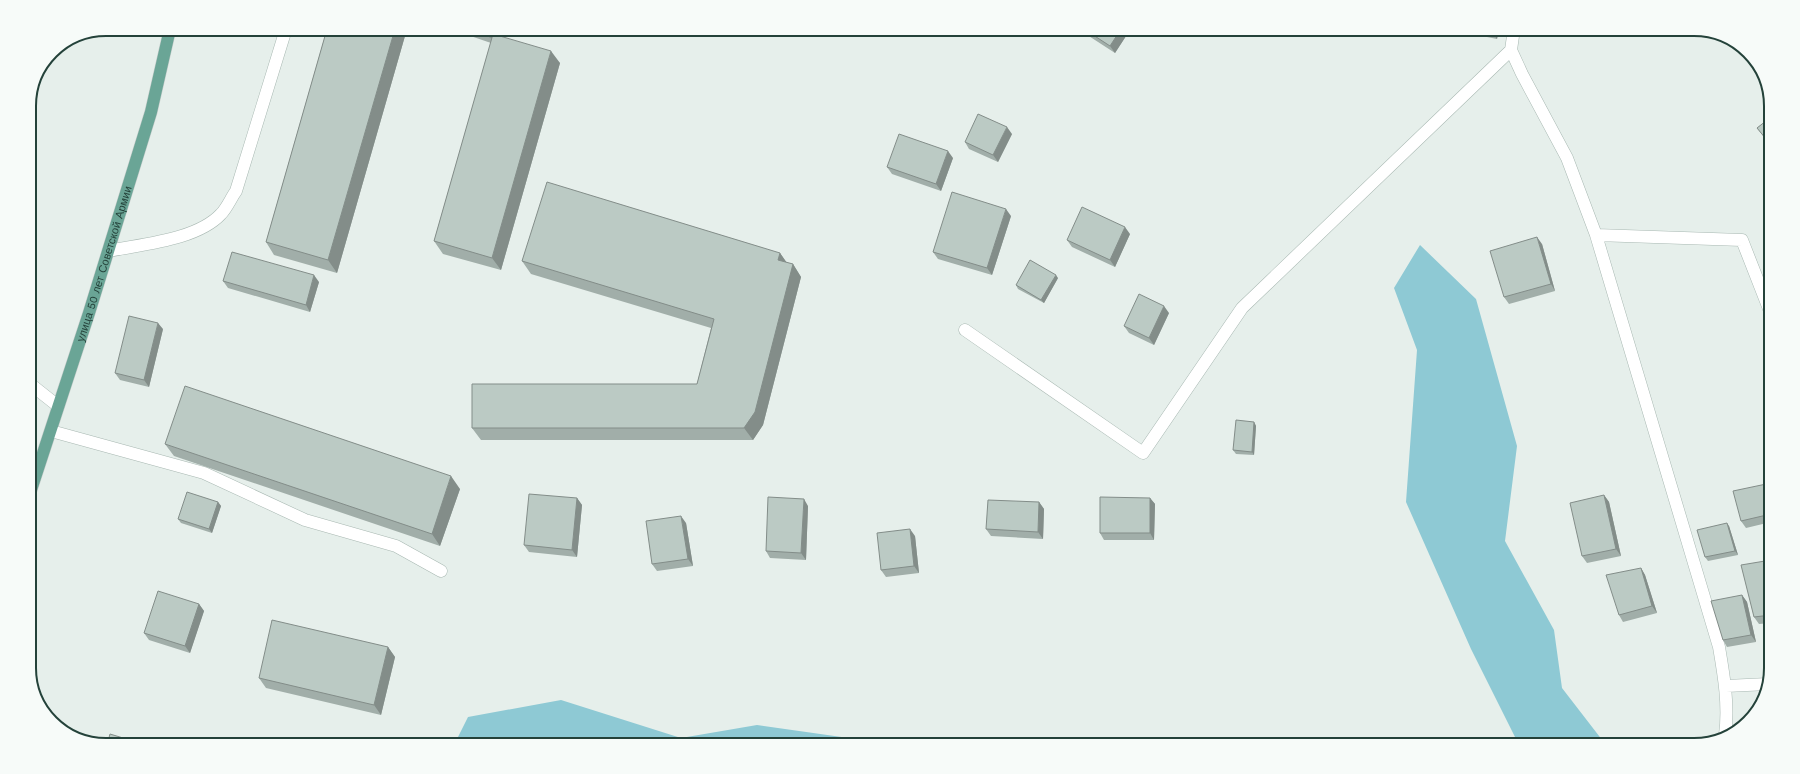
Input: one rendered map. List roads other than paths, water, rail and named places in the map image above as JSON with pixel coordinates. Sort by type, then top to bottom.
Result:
[{"type":"main road","name":"улица 50 лет Советской Армии","points":[[36,475],[151,112],[168,36]]},
{"type":"lane","points":[[108,251],[190,234],[205,228],[221,214],[236,191],[284,36]]},
{"type":"lane","points":[[1513,36],[1511,50],[1522,74],[1567,158],[1596,235],[1719,647],[1726,686],[1726,730]]},
{"type":"lane","points":[[964,330],[1143,453],[1242,308],[1511,50]]},
{"type":"lane","points":[[1596,235],[1742,240],[1764,296]]},
{"type":"lane","points":[[36,389],[58,406]]},
{"type":"lane","points":[[51,431],[204,473],[305,520],[396,546],[441,571]]},
{"type":"lane","points":[[1726,686],[1762,684]]},
{"type":"water","points":[[1420,245],[1476,299],[1517,446],[1505,541],[1554,630],[1562,688],[1601,738],[1516,738],[1471,649],[1406,502],[1417,350],[1394,288]]},
{"type":"water","points":[[561,700],[681,738],[458,738],[468,717]]},
{"type":"water","points":[[757,725],[849,738],[681,738]]}]
